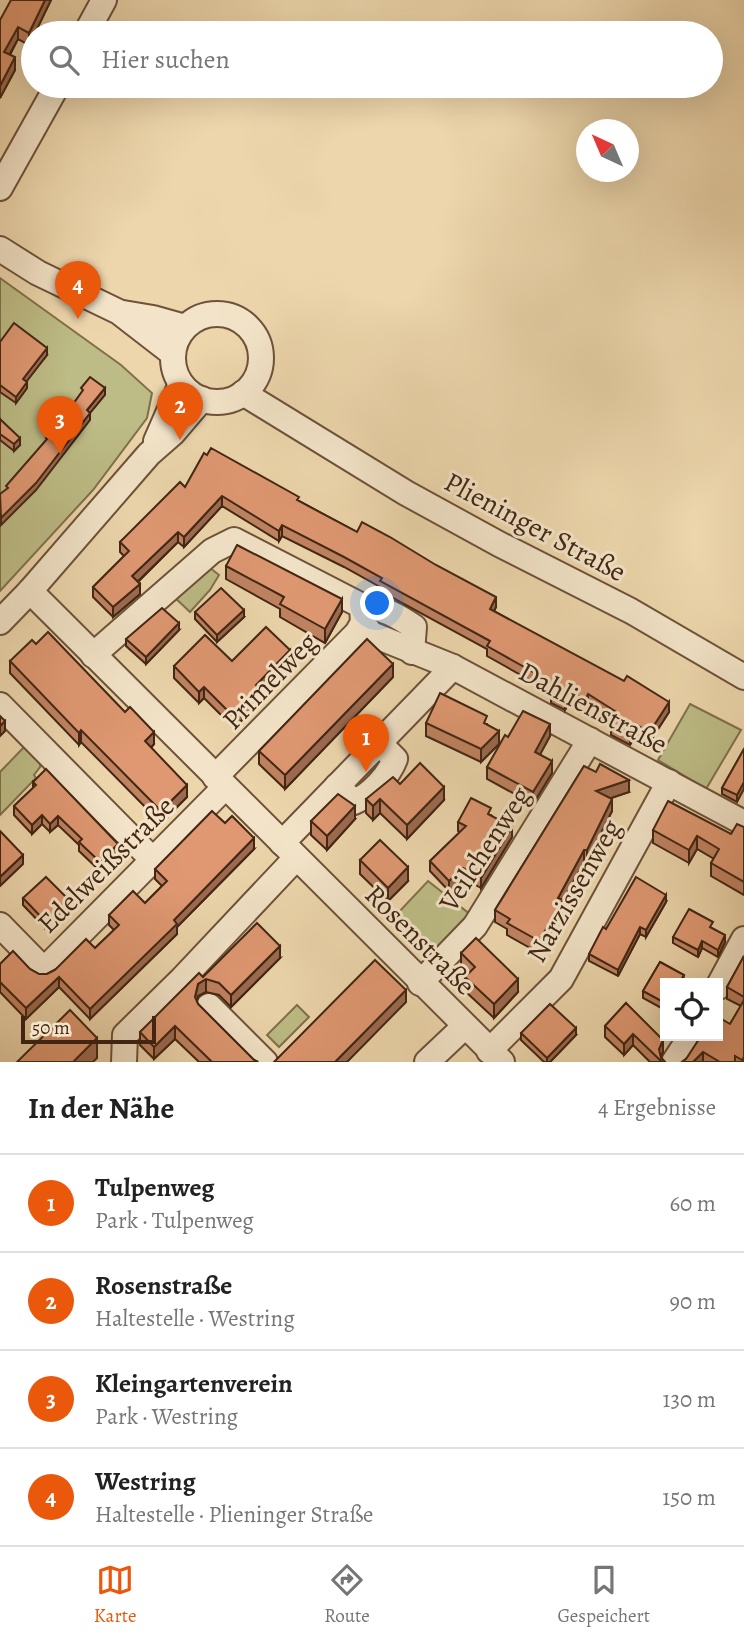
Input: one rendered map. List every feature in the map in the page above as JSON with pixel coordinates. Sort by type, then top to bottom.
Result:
[{"type":"street","points":[[93,21],[104,0]]},
{"type":"street","points":[[0,188],[50,98]]},
{"type":"street","points":[[0,249],[38,273],[119,312],[172,353]]},
{"type":"street","points":[[119,312],[185,327],[175,341],[172,353],[175,374],[188,392],[202,399],[219,402],[243,393],[255,380],[260,364]]},
{"type":"street","name":"Plieninger Straße","points":[[185,327],[198,318],[219,313],[246,324],[257,340],[260,364],[275,392],[301,427]]},
{"type":"street","points":[[149,454],[181,384]]},
{"type":"street","name":"Plieninger Straße","points":[[243,393],[429,506],[631,611],[744,677]]},
{"type":"street","points":[[0,622],[149,454],[173,433],[202,399]]},
{"type":"street","name":"Dahlienstraße","points":[[93,655],[212,551],[234,540],[362,614],[376,607],[401,618],[414,627],[412,652],[453,667],[744,823]]},
{"type":"street","name":"Rosenstraße","points":[[30,591],[495,1056]]},
{"type":"street","name":"Primelweg","points":[[220,782],[357,633],[362,614]]},
{"type":"street","points":[[124,1062],[125,1035],[195,992],[289,851],[337,786],[453,667]]},
{"type":"street","points":[[0,705],[152,859]]},
{"type":"street","name":"Veilchenweg","points":[[420,983],[475,926],[590,740]]},
{"type":"street","name":"Edelweißstraße","points":[[4,936],[44,970],[152,859],[220,782]]},
{"type":"street","name":"Narzissenweg","points":[[495,1056],[561,979],[669,782]]},
{"type":"street","points":[[723,978],[744,939]]},
{"type":"street","points":[[195,992],[265,1062]]},
{"type":"street","points":[[427,1062],[465,1026]]},
{"type":"street","points":[[674,1062],[688,1041]]},
{"type":"shaded area","points":[[0,278],[121,365],[152,393],[147,418],[93,490],[0,591]]},
{"type":"shaded area","points":[[205,564],[219,575],[210,590],[190,612],[171,594]]},
{"type":"shaded area","points":[[690,704],[741,730],[706,789],[658,760]]},
{"type":"shaded area","points":[[27,744],[41,760],[34,775],[36,778],[0,815],[0,772]]},
{"type":"shaded area","points":[[428,881],[471,915],[438,955],[397,914]]},
{"type":"shaded area","points":[[297,1005],[309,1017],[279,1047],[267,1035]]},
{"type":"building","points":[[11,0],[45,0],[35,21],[21,21],[21,29],[18,27],[4,52],[15,57],[0,86],[0,20]]},
{"type":"building","points":[[14,323],[47,348],[23,379],[27,382],[16,397],[0,385],[0,342]]},
{"type":"building","points":[[90,377],[105,388],[87,410],[90,413],[36,483],[1,518],[0,494],[8,488],[6,486],[56,428]]},
{"type":"building","points":[[0,419],[20,438],[14,444],[0,434]]},
{"type":"building","points":[[211,448],[299,497],[297,500],[357,532],[362,522],[390,537],[496,597],[490,609],[624,681],[627,676],[669,702],[649,733],[636,724],[630,735],[611,725],[618,713],[588,694],[585,700],[570,691],[565,700],[551,693],[556,685],[487,646],[490,641],[380,581],[382,578],[344,557],[282,525],[279,531],[222,496],[184,537],[178,532],[132,576],[140,584],[113,607],[93,587],[129,551],[120,542],[180,482],[185,487],[204,453],[207,455]]},
{"type":"building","points":[[237,545],[342,599],[325,629],[280,604],[284,597],[226,566]]},
{"type":"building","points":[[221,588],[244,610],[217,635],[195,612]]},
{"type":"building","points":[[162,608],[179,623],[146,657],[126,639]]},
{"type":"building","points":[[266,627],[290,650],[256,685],[261,690],[234,717],[204,687],[199,692],[174,666],[205,635],[232,661]]},
{"type":"building","points":[[48,632],[125,712],[130,707],[154,732],[145,741],[187,785],[161,811],[81,730],[79,733],[10,661],[32,640],[36,644]]},
{"type":"building","points":[[367,639],[393,664],[285,775],[259,751]]},
{"type":"building","points":[[440,693],[487,716],[484,723],[499,731],[481,749],[426,723]]},
{"type":"building","points":[[523,711],[550,724],[535,752],[552,761],[533,792],[487,767],[505,735],[508,737]]},
{"type":"building","points":[[744,749],[744,782],[737,795],[722,788]]},
{"type":"building","points":[[420,763],[444,787],[407,825],[380,799],[373,806],[366,799],[393,777],[400,784]]},
{"type":"building","points":[[600,764],[629,780],[596,791],[612,799],[587,850],[584,850],[558,898],[563,900],[539,941],[507,923],[510,919],[495,910],[584,766],[596,772]]},
{"type":"building","points":[[46,769],[118,844],[100,862],[79,842],[82,839],[58,816],[50,824],[42,815],[32,825],[14,806],[36,785],[33,782]]},
{"type":"building","points":[[338,794],[355,806],[327,836],[311,821]]},
{"type":"building","points":[[471,798],[491,808],[488,814],[512,827],[481,878],[463,868],[449,881],[430,861],[466,826],[458,822]]},
{"type":"building","points":[[668,801],[731,834],[737,824],[744,827],[744,882],[711,863],[719,849],[697,836],[689,850],[653,830]]},
{"type":"building","points":[[212,811],[225,823],[232,816],[254,838],[174,920],[177,924],[90,1009],[59,977],[26,1008],[0,982],[0,964],[13,951],[30,969],[39,974],[47,974],[55,970],[86,939],[95,948],[119,925],[109,915],[133,891],[145,903],[167,881],[155,869]]},
{"type":"building","points":[[0,831],[23,855],[0,877]]},
{"type":"building","points":[[380,840],[408,867],[388,888],[360,860]]},
{"type":"building","points":[[46,877],[68,899],[45,921],[23,898]]},
{"type":"building","points":[[636,877],[666,895],[646,930],[640,927],[618,970],[589,954],[603,927],[606,929]]},
{"type":"building","points":[[689,909],[713,922],[710,927],[725,935],[718,950],[702,941],[698,950],[673,937]]},
{"type":"building","points":[[257,923],[280,946],[231,995],[219,983],[206,979],[198,984],[195,997],[198,1004],[258,1062],[212,1062],[175,1026],[154,1047],[140,1032],[199,973],[203,977]]},
{"type":"building","points":[[476,938],[518,979],[494,1004],[465,977],[475,967],[461,953]]},
{"type":"building","points":[[744,956],[744,997],[727,987]]},
{"type":"building","points":[[375,960],[406,990],[335,1062],[274,1062]]},
{"type":"building","points":[[660,962],[684,975],[682,978],[660,978],[660,1000],[643,991]]},
{"type":"building","points":[[744,1000],[742,1060],[735,1056],[735,1062],[720,1062],[703,1052],[693,1062],[682,1062],[698,1041],[723,1041],[723,1020],[730,1024]]},
{"type":"building","points":[[626,1003],[660,1037],[660,1041],[663,1041],[659,1049],[665,1062],[633,1034],[624,1044],[605,1026]]},
{"type":"building","points":[[550,1004],[576,1028],[547,1058],[521,1033]]},
{"type":"building","points":[[70,1010],[97,1038],[73,1062],[17,1062]]},
{"type":"place","name":"Westring","points":[[78,319]]},
{"type":"place","name":"Rosenstraße","points":[[180,440]]},
{"type":"place","name":"Kleingartenverein","points":[[60,454]]},
{"type":"place","name":"Tulpenweg","points":[[366,772]]}]
